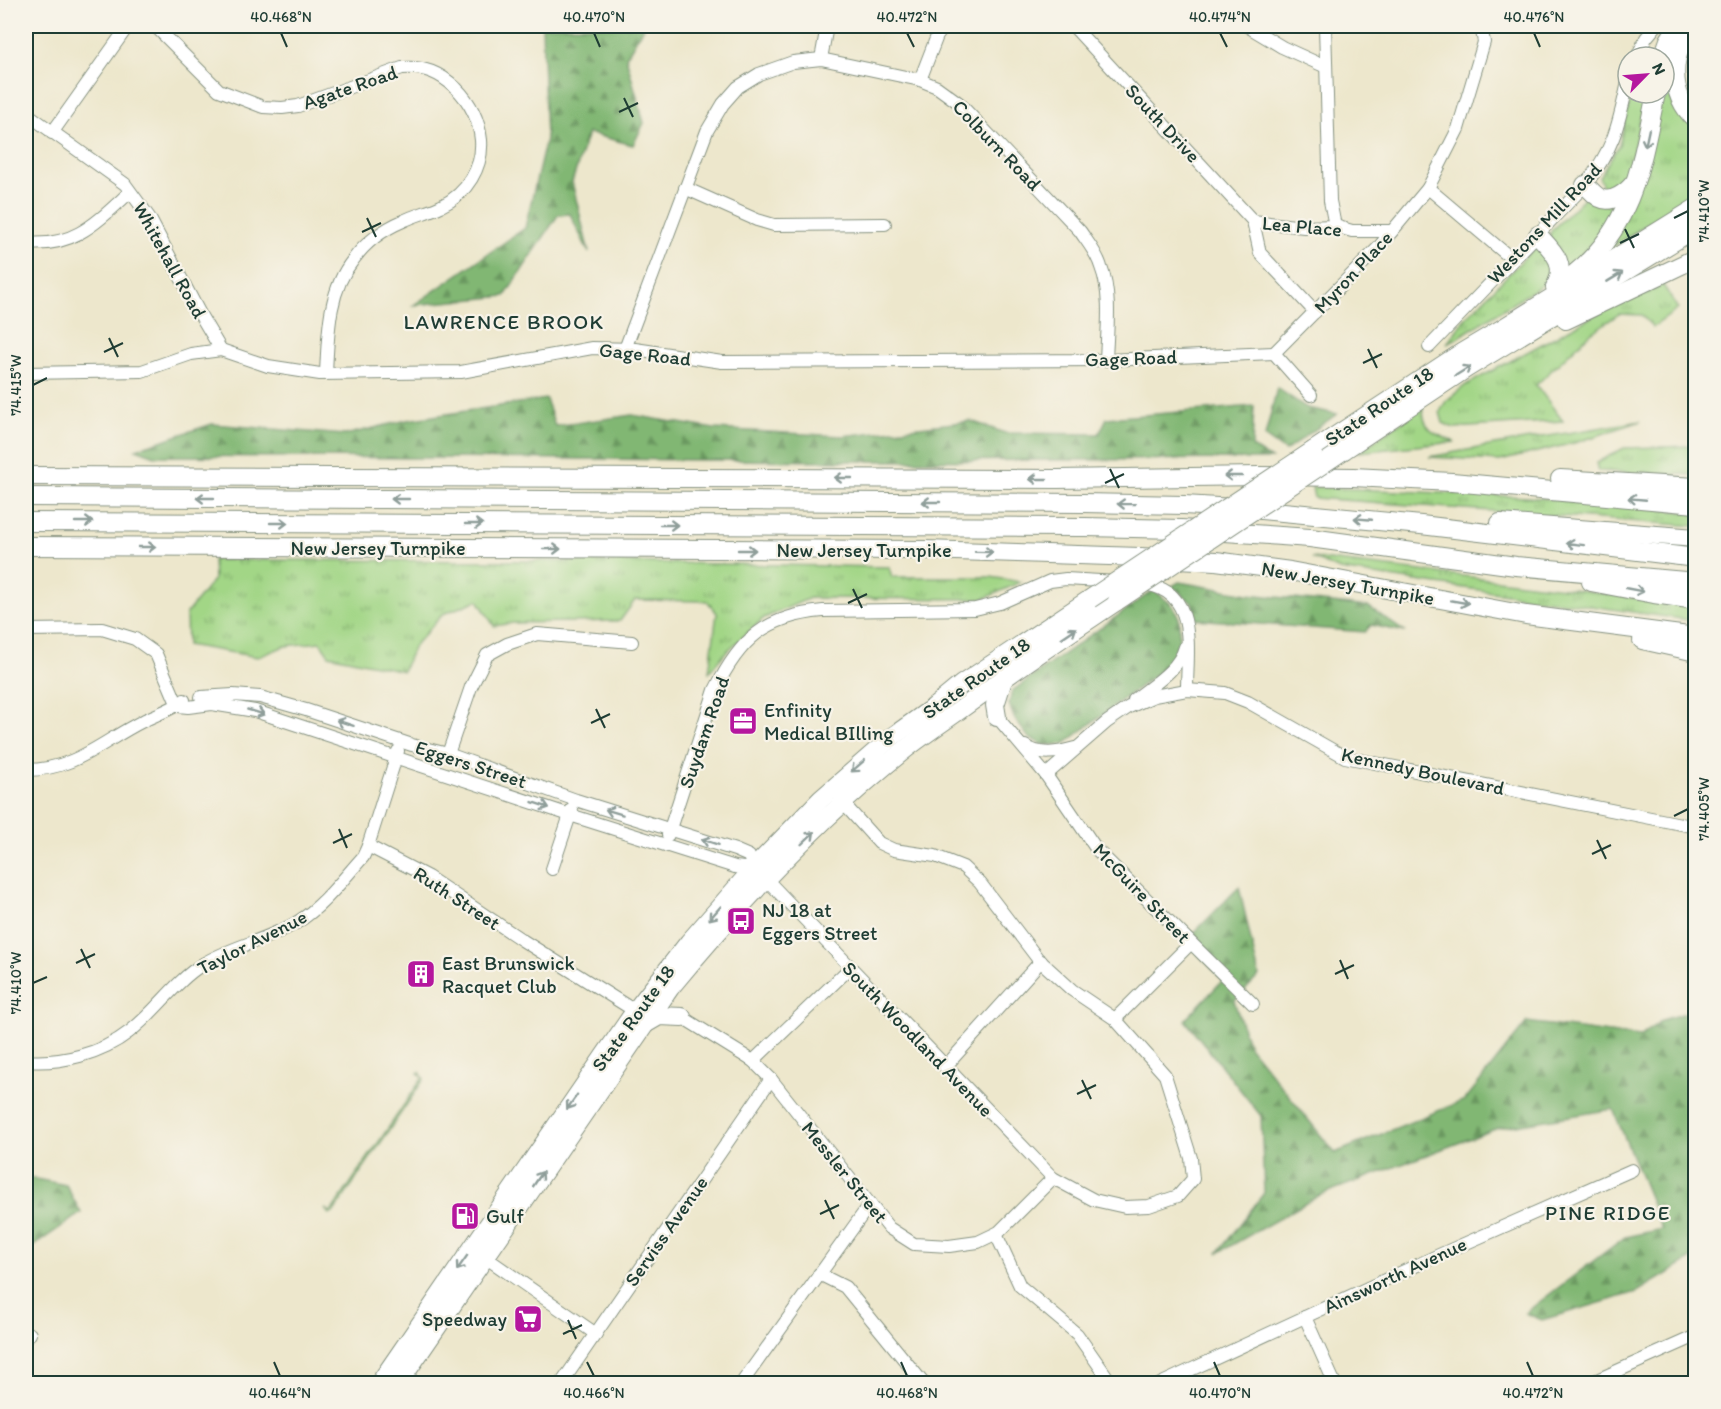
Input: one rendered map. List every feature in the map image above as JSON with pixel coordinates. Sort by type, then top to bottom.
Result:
[{"type":"highway","points":[[1668,45],[1678,26]]},
{"type":"highway","points":[[1695,26],[1684,38],[1678,52],[1675,75],[1682,101],[1695,120]]},
{"type":"highway","points":[[1461,352],[1495,325],[1579,270],[1606,240],[1623,214],[1635,182],[1644,154],[1654,105]]},
{"type":"highway","points":[[1585,185],[1600,198],[1608,200],[1622,194],[1635,182]]},
{"type":"highway","name":"State Route 18","points":[[379,1383],[641,1017],[670,988],[821,799],[892,736],[962,684],[1461,352],[1498,332],[1695,208]]},
{"type":"highway","name":"State Route 18","points":[[398,1383],[485,1257],[689,942],[760,874],[903,751],[1004,677],[1493,352],[1695,228]]},
{"type":"highway","points":[[1538,235],[1553,251],[1560,263],[1559,277],[1555,287]]},
{"type":"highway","points":[[1493,352],[1537,336],[1590,307],[1695,258]]},
{"type":"highway","points":[[1353,477],[1468,473],[1695,488]]},
{"type":"highway","points":[[26,476],[1033,479],[1353,477],[1452,482],[1695,504]]},
{"type":"highway","points":[[26,497],[1094,503],[1228,508],[1421,525],[1695,558]]},
{"type":"highway","points":[[1421,525],[1466,520],[1695,538]]},
{"type":"highway","name":"New Jersey Turnpike","points":[[26,522],[1181,529],[1310,538],[1516,566],[1695,582]]},
{"type":"highway","name":"New Jersey Turnpike","points":[[26,546],[925,550],[1128,556],[1216,561],[1290,571],[1526,615],[1695,637]]},
{"type":"highway","points":[[1516,566],[1642,592],[1695,600]]},
{"type":"highway","points":[[1526,615],[1695,652]]},
{"type":"highway","points":[[997,717],[995,705],[1004,677]]},
{"type":"highway","points":[[958,711],[984,712],[997,717]]},
{"type":"highway","points":[[670,988],[672,1004],[682,1017]]},
{"type":"highway","points":[[641,1017],[682,1017]]},
{"type":"street","points":[[52,133],[128,26]]},
{"type":"street","name":"Agate Road","points":[[155,26],[219,90],[263,107],[298,106],[402,68],[415,67],[429,69],[449,81],[462,94],[475,114],[482,145],[478,168],[470,183],[457,196],[443,205],[402,221],[384,231],[352,260],[341,280],[333,303],[326,374]]},
{"type":"street","points":[[821,59],[826,26]]},
{"type":"street","points":[[920,80],[937,36],[945,26]]},
{"type":"street","name":"South Drive","points":[[1072,26],[1253,221]]},
{"type":"street","points":[[1247,26],[1282,47],[1326,67]]},
{"type":"street","points":[[1325,26],[1330,201],[1335,226]]},
{"type":"street","name":"Myron Place","points":[[1274,353],[1378,248],[1428,188],[1458,129],[1484,42],[1481,26]]},
{"type":"street","points":[[1643,45],[1656,26]]},
{"type":"street","name":"Colburn Road","points":[[625,349],[707,130],[723,104],[738,87],[759,74],[777,66],[821,59],[920,80],[937,87],[959,103],[1080,231],[1095,251],[1102,269],[1106,290],[1106,360]]},
{"type":"street","name":"Westons Mill Road","points":[[1429,347],[1585,185],[1612,143],[1622,105]]},
{"type":"street","name":"Whitehall Road","points":[[26,113],[125,184],[149,217],[221,350]]},
{"type":"street","points":[[685,188],[757,220],[774,225],[798,227],[885,224]]},
{"type":"street","points":[[1428,188],[1512,259]]},
{"type":"street","points":[[26,243],[41,245],[58,243],[88,230],[130,192]]},
{"type":"street","name":"Lea Place","points":[[1315,312],[1260,253],[1253,221],[1304,227],[1335,226],[1352,231],[1392,231]]},
{"type":"street","name":"Gage Road","points":[[26,373],[142,370],[191,354],[221,350],[268,366],[326,374],[461,372],[592,348],[625,349],[722,362],[1106,360],[1274,353]]},
{"type":"street","points":[[1274,353],[1311,395]]},
{"type":"street","name":"Suydam Road","points":[[665,844],[715,690],[723,673],[732,657],[744,644],[765,628],[787,617],[823,611],[982,608],[1000,603],[1050,581],[1077,580],[1150,584],[1164,590],[1183,609],[1188,640],[1187,690]]},
{"type":"street","points":[[26,630],[102,629],[135,639],[156,654],[178,706]]},
{"type":"street","points":[[448,754],[471,687],[487,656],[507,644],[537,634],[632,642]]},
{"type":"street","points":[[1107,722],[1172,669],[1183,656],[1188,640]]},
{"type":"street","name":"Kennedy Boulevard","points":[[1046,775],[1107,722],[1129,707],[1155,696],[1187,690],[1226,693],[1248,702],[1344,757],[1695,827]]},
{"type":"street","name":"Eggers Street","points":[[26,771],[46,770],[79,759],[143,721],[178,706],[185,699],[233,695],[260,697],[448,754],[576,800],[749,856],[760,874]]},
{"type":"street","name":"Eggers Street","points":[[178,706],[230,705],[255,711],[570,815],[760,874]]},
{"type":"street","points":[[300,726],[306,710]]},
{"type":"street","name":"McGuire Street","points":[[997,717],[1046,775],[1097,850],[1252,1004]]},
{"type":"street","name":"Taylor Avenue","points":[[26,1061],[50,1062],[73,1057],[110,1044],[129,1032],[203,964],[296,923],[316,909],[363,856],[401,741]]},
{"type":"street","points":[[1019,743],[1032,751],[1043,753],[1062,752],[1078,747]]},
{"type":"street","points":[[552,869],[576,800]]},
{"type":"street","points":[[843,803],[879,843],[894,850],[935,856],[963,867],[980,883],[1041,961],[1072,990],[1116,1019],[1190,944]]},
{"type":"street","name":"Ruth Street","points":[[368,846],[428,877],[641,1017]]},
{"type":"street","name":"South Woodland Avenue","points":[[760,874],[1053,1178],[1094,1200],[1125,1207],[1149,1206],[1178,1196],[1193,1179],[1191,1158],[1165,1075],[1116,1019]]},
{"type":"street","points":[[945,1066],[1041,961]]},
{"type":"street","points":[[753,1061],[850,968]]},
{"type":"street","name":"Messler Street","points":[[682,1017],[753,1061],[771,1079],[890,1228],[914,1244],[949,1246],[978,1242],[996,1234],[1053,1178]]},
{"type":"street","name":"Serviss Avenue","points":[[564,1383],[771,1079]]},
{"type":"street","name":"Ainsworth Avenue","points":[[1160,1383],[1439,1255],[1632,1170]]},
{"type":"street","points":[[741,1383],[870,1204]]},
{"type":"street","points":[[996,1234],[1020,1286],[1077,1334],[1112,1383]]},
{"type":"street","points":[[485,1257],[596,1334]]},
{"type":"street","points":[[819,1274],[844,1287],[924,1383]]},
{"type":"street","points":[[1305,1317],[1335,1383]]},
{"type":"street","points":[[1588,1383],[1695,1336]]},
{"type":"green space","points":[[542,26],[644,26],[626,57],[644,123],[633,145],[588,133],[572,182],[589,253],[570,214],[558,215],[505,296],[414,305],[525,228],[546,139]]},
{"type":"green space","points":[[1629,105],[1643,105],[1627,179],[1616,189],[1604,189],[1599,177],[1619,145]]},
{"type":"green space","points":[[1659,105],[1674,105],[1695,128],[1695,193],[1603,253]]},
{"type":"green space","points":[[1585,197],[1615,206],[1597,239],[1567,268],[1548,238],[1552,230]]},
{"type":"green space","points":[[1534,248],[1541,249],[1556,261],[1552,279],[1447,344],[1463,321]]},
{"type":"green space","points":[[1663,285],[1678,309],[1653,327],[1641,315],[1619,314],[1591,333],[1536,385],[1563,421],[1454,428],[1443,423],[1440,412],[1446,401],[1466,385],[1597,314]]},
{"type":"green space","points":[[1277,388],[1307,408],[1337,414],[1285,451],[1265,437]]},
{"type":"green space","points":[[546,399],[555,426],[632,415],[714,429],[842,436],[971,421],[1005,433],[1099,434],[1107,418],[1254,406],[1252,447],[1271,459],[863,461],[155,456],[136,449],[212,424],[345,435],[407,420]]},
{"type":"green space","points":[[1422,407],[1425,422],[1431,431],[1455,442],[1359,452]]},
{"type":"green space","points":[[1641,421],[1578,442],[1500,461],[1429,457],[1500,444]]},
{"type":"green space","points":[[1695,446],[1695,475],[1598,471],[1596,463],[1624,448]]},
{"type":"green space","points":[[1312,487],[1528,497],[1695,513],[1695,526],[1314,498]]},
{"type":"green space","points":[[1312,558],[1572,589],[1695,607],[1695,621],[1340,570]]},
{"type":"green space","points":[[213,560],[556,561],[889,567],[892,577],[991,577],[1021,582],[983,599],[810,598],[764,618],[725,653],[709,672],[717,613],[707,601],[635,600],[620,621],[513,623],[494,626],[478,600],[443,614],[414,646],[403,671],[329,655],[320,642],[285,646],[258,657],[187,645],[186,614],[214,579]]},
{"type":"green space","points":[[1179,582],[1248,594],[1369,607],[1405,632],[1371,625],[1365,632],[1196,619],[1192,603],[1172,586]]},
{"type":"green space","points":[[1154,590],[1173,606],[1179,618],[1179,639],[1171,663],[1064,744],[1044,745],[1029,738],[1014,718],[1009,704],[1012,691]]},
{"type":"green space","points":[[1239,887],[1259,976],[1234,1001],[1249,1046],[1335,1153],[1465,1100],[1527,1022],[1640,1037],[1662,1020],[1695,1010],[1695,1257],[1637,1292],[1542,1320],[1525,1313],[1625,1237],[1662,1229],[1613,1109],[1498,1128],[1320,1195],[1218,1253],[1264,1193],[1261,1116],[1185,1020],[1223,980],[1186,941]]},
{"type":"green space","points":[[423,1077],[424,1079],[333,1213],[329,1214],[325,1209],[331,1212]]},
{"type":"green space","points":[[26,1177],[66,1185],[81,1213],[26,1251]]},
{"type":"place","name":"Enfinity Medical BIlling","points":[[743,721]]},
{"type":"place","name":"NJ 18 at Eggers Street","points":[[741,921]]},
{"type":"place","name":"East Brunswick Racquet Club","points":[[421,974]]},
{"type":"place","name":"Gulf","points":[[465,1216]]},
{"type":"place","name":"Speedway","points":[[528,1319]]},
{"type":"district","name":"LAWRENCE BROOK","points":[[504,321]]},
{"type":"district","name":"PINE RIDGE","points":[[1608,1212]]}]
